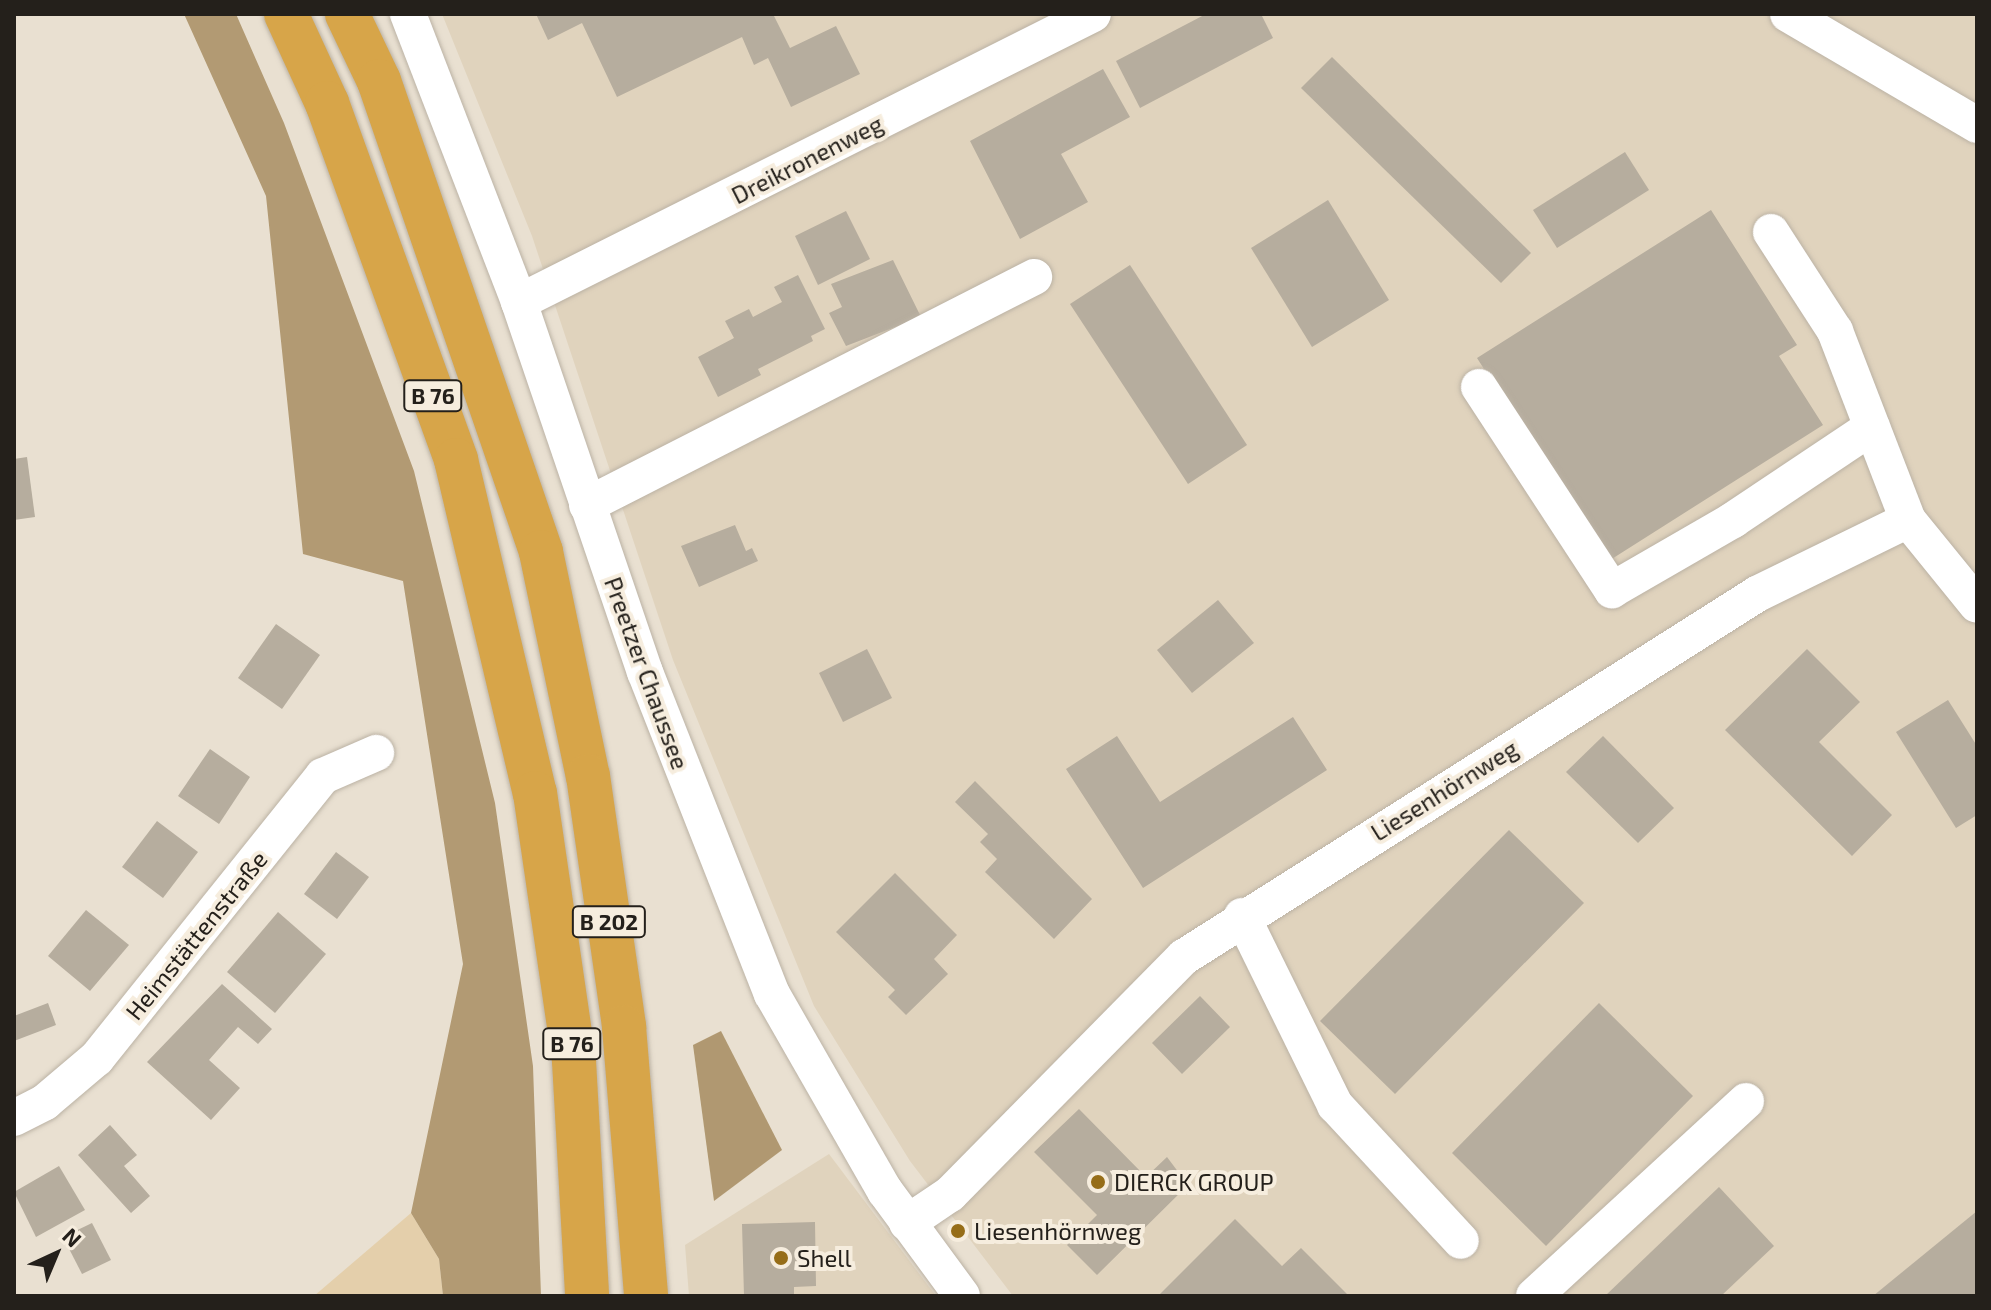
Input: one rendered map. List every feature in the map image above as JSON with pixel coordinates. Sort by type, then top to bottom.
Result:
[{"type":"highway","name":"B 76","points":[[286,14],[327,103],[456,460],[535,793],[574,1061],[587,1296]]},
{"type":"highway","name":"B 76","points":[[347,14],[379,81],[541,552]]},
{"type":"highway","name":"B 202","points":[[541,552],[588,776],[620,995],[646,1296]]},
{"type":"street","name":"Preetzer Chaussee","points":[[408,14],[519,302],[650,686],[772,994],[799,1048],[907,1223],[962,1296]]},
{"type":"street","name":"Dreikronenweg","points":[[519,302],[1093,14]]},
{"type":"street","points":[[1788,14],[1977,125]]},
{"type":"street","points":[[1771,232],[1835,331],[1908,520],[1977,605]]},
{"type":"street","points":[[587,505],[1034,277]]},
{"type":"street","points":[[1479,387],[1612,590],[1733,520],[1872,427]]},
{"type":"street","name":"Liesenhörnweg","points":[[907,1223],[950,1194],[1184,957],[1242,916],[1757,594],[1908,520]]},
{"type":"street","name":"Heimstättenstraße","points":[[14,1118],[45,1102],[97,1058],[323,776],[376,753]]},
{"type":"street","points":[[1242,916],[1335,1105],[1461,1241]]},
{"type":"street","points":[[1534,1296],[1746,1101]]},
{"type":"shaded area","points":[[184,14],[236,14],[284,123],[414,471],[495,803],[533,1066],[541,1296],[443,1296],[439,1259],[411,1213],[463,964],[403,581],[303,554],[266,196]]},
{"type":"shaded area","points":[[442,14],[1977,14],[1977,1296],[1013,1296],[910,1161],[814,1006],[673,660],[532,236]]},
{"type":"shaded area","points":[[721,1031],[782,1150],[714,1201],[693,1045]]},
{"type":"shaded area","points":[[829,1154],[936,1296],[689,1296],[685,1245]]},
{"type":"shaded area","points":[[411,1213],[439,1259],[443,1296],[314,1296]]},
{"type":"building","points":[[536,14],[773,14],[790,48],[836,26],[860,74],[791,107],[768,58],[754,65],[742,37],[617,97],[582,23],[548,40]]},
{"type":"building","points":[[1206,14],[1261,14],[1273,38],[1140,108],[1116,61]]},
{"type":"building","points":[[1332,57],[1531,253],[1501,283],[1301,88]]},
{"type":"building","points":[[1103,69],[1130,117],[1061,154],[1088,202],[1020,239],[970,141]]},
{"type":"building","points":[[1625,152],[1649,190],[1557,248],[1533,210]]},
{"type":"building","points":[[1328,200],[1389,300],[1312,347],[1251,248]]},
{"type":"building","points":[[1711,210],[1797,345],[1779,356],[1823,425],[1607,562],[1477,358]]},
{"type":"building","points":[[846,211],[870,259],[818,285],[795,236]]},
{"type":"building","points":[[893,260],[921,317],[846,346],[829,313],[842,307],[831,284]]},
{"type":"building","points":[[1130,265],[1247,445],[1188,484],[1070,304]]},
{"type":"building","points":[[798,275],[825,329],[811,336],[813,341],[758,369],[761,375],[718,397],[698,357],[734,338],[725,321],[749,309],[753,317],[782,302],[774,287]]},
{"type":"building","points":[[27,457],[35,517],[14,520],[14,459]]},
{"type":"building","points":[[735,525],[746,551],[752,548],[758,561],[699,587],[681,546]]},
{"type":"building","points":[[1218,600],[1254,643],[1192,693],[1157,650]]},
{"type":"building","points":[[276,624],[320,655],[282,709],[238,678]]},
{"type":"building","points":[[867,649],[892,698],[843,722],[819,673]]},
{"type":"building","points":[[1807,649],[1860,702],[1819,742],[1892,815],[1852,856],[1725,730]]},
{"type":"building","points":[[1948,700],[1977,746],[1977,815],[1956,828],[1896,732]]},
{"type":"building","points":[[1293,717],[1327,770],[1143,888],[1066,769],[1117,736],[1160,802]]},
{"type":"building","points":[[1603,736],[1674,808],[1638,843],[1566,772]]},
{"type":"building","points":[[210,749],[250,777],[219,824],[178,796]]},
{"type":"building","points":[[975,781],[1092,899],[1054,939],[985,872],[997,859],[980,842],[988,834],[955,802]]},
{"type":"building","points":[[157,821],[198,852],[163,898],[122,867]]},
{"type":"building","points":[[1509,830],[1584,903],[1395,1094],[1320,1021]]},
{"type":"building","points":[[336,852],[369,877],[337,919],[304,894]]},
{"type":"building","points":[[895,873],[957,935],[934,959],[948,974],[906,1015],[888,997],[895,990],[836,932]]},
{"type":"building","points":[[86,910],[129,945],[90,991],[48,956]]},
{"type":"building","points":[[278,912],[326,954],[275,1013],[227,972]]},
{"type":"building","points":[[222,984],[272,1029],[258,1044],[238,1027],[209,1060],[240,1088],[211,1120],[147,1062]]},
{"type":"building","points":[[1200,996],[1230,1027],[1182,1074],[1152,1043]]},
{"type":"building","points":[[48,1003],[56,1025],[14,1041],[14,1016]]},
{"type":"building","points":[[1599,1003],[1693,1096],[1546,1246],[1452,1153]]},
{"type":"building","points":[[1079,1109],[1146,1177],[1167,1157],[1188,1185],[1097,1275],[1067,1245],[1097,1215],[1034,1152]]},
{"type":"building","points":[[110,1125],[137,1155],[124,1166],[150,1196],[131,1213],[78,1155]]},
{"type":"building","points":[[59,1166],[85,1210],[36,1237],[14,1192]]},
{"type":"building","points":[[1719,1187],[1774,1246],[1721,1296],[1605,1296]]},
{"type":"building","points":[[1977,1211],[1977,1296],[1873,1296]]},
{"type":"building","points":[[1235,1219],[1282,1266],[1301,1248],[1349,1296],[1158,1296]]},
{"type":"building","points":[[815,1222],[816,1286],[794,1287],[794,1296],[744,1296],[742,1224]]},
{"type":"building","points":[[92,1223],[111,1260],[82,1274],[63,1237]]},
{"type":"place","name":"DIERCK GROUP","points":[[1098,1182]]},
{"type":"place","name":"Liesenhörnweg","points":[[958,1231]]},
{"type":"place","name":"Shell","points":[[781,1258]]}]
